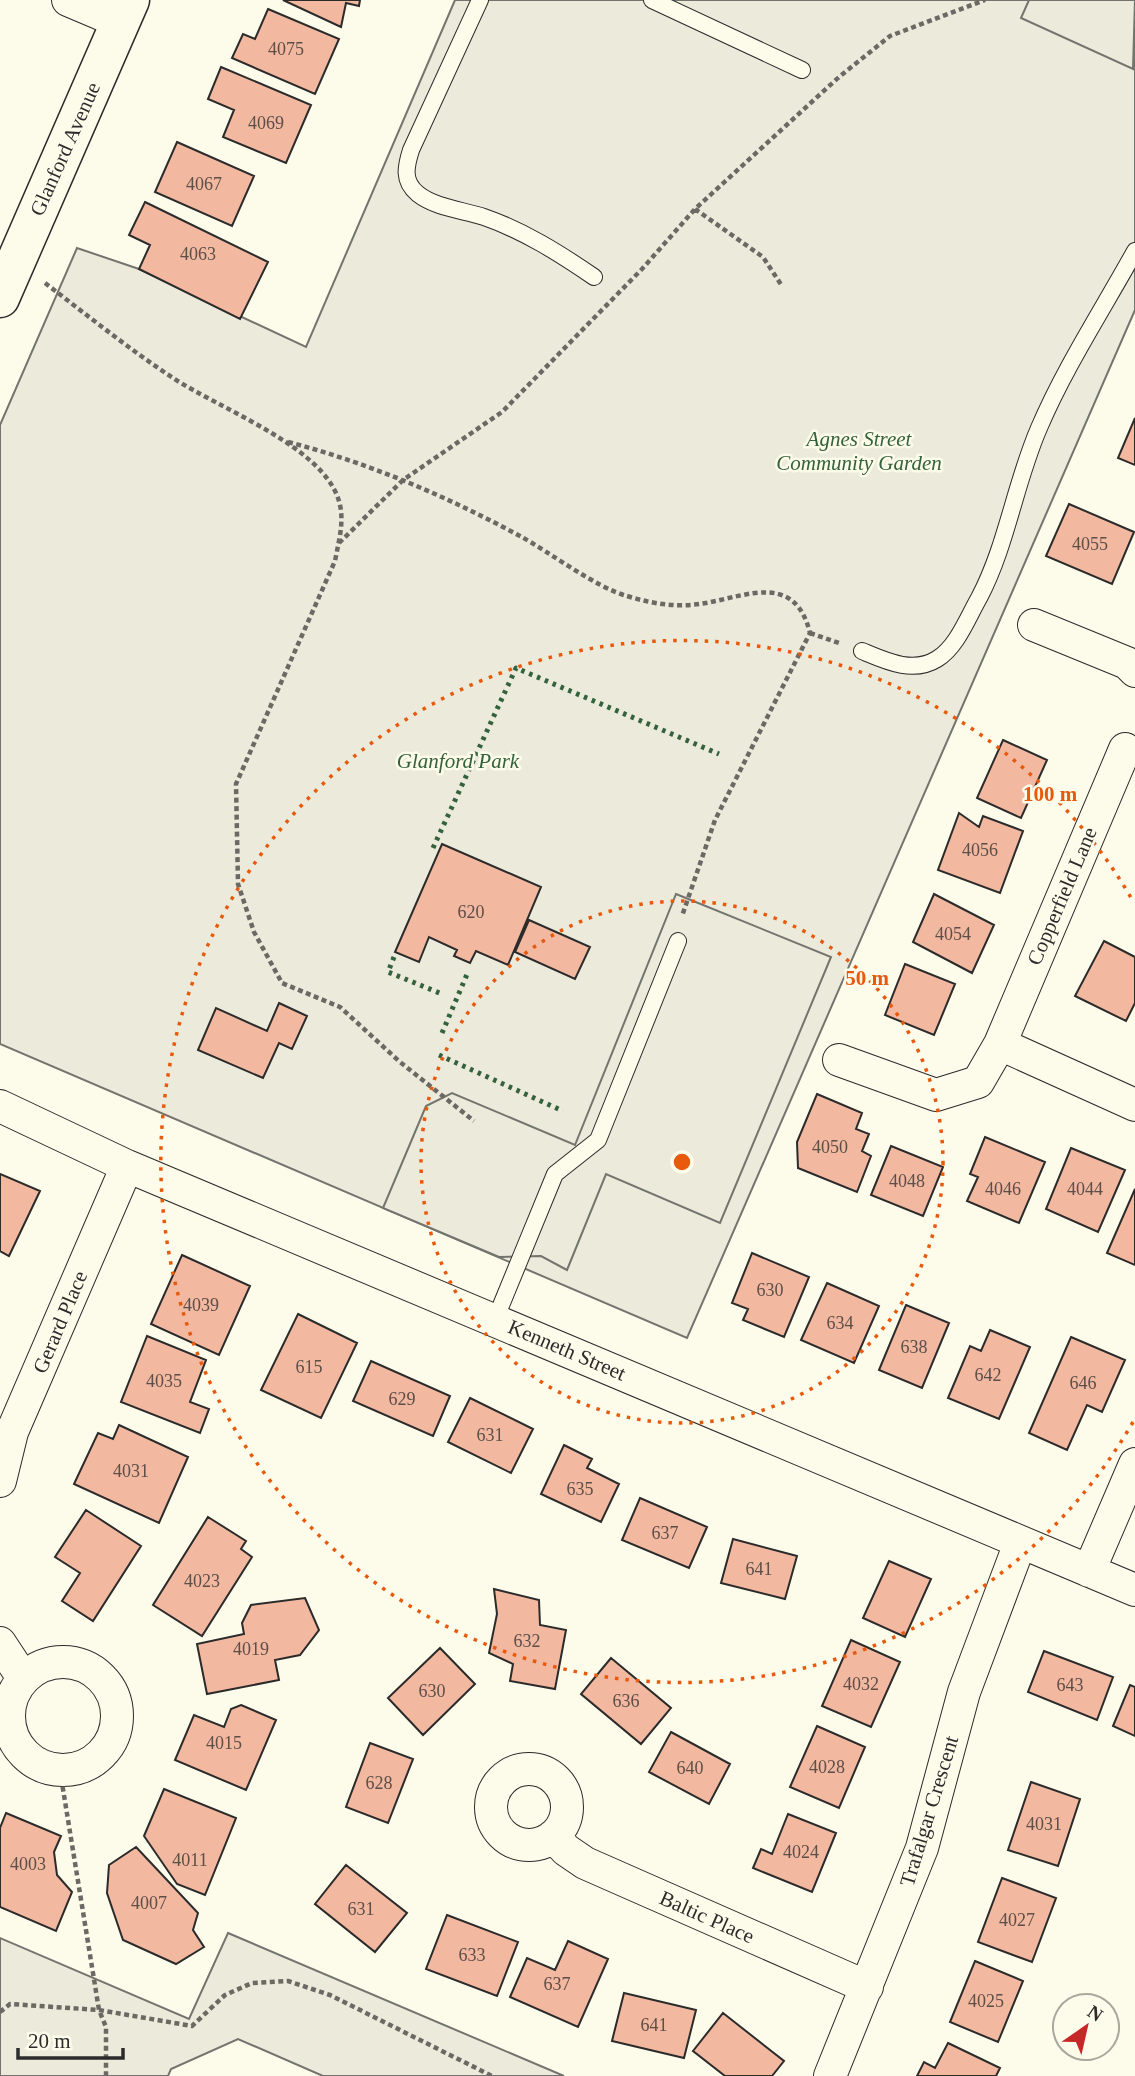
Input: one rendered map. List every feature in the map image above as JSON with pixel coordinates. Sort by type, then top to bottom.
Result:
[{"type":"main road","name":"Glanford Avenue","points":[[0,298],[125,11]]},
{"type":"street","points":[[68,0],[125,11]]},
{"type":"street","points":[[1034,625],[1127,663],[1135,671]]},
{"type":"street","name":"Copperfield Lane","points":[[839,1060],[936,1096],[978,1082],[1000,1044],[1125,748]]},
{"type":"street","points":[[1000,1044],[1135,1105]]},
{"type":"street","name":"Kenneth Street","points":[[0,1106],[127,1166],[1135,1590]]},
{"type":"street","name":"Gerard Place","points":[[0,1481],[12,1432],[127,1166]]},
{"type":"street","points":[[1089,1571],[1135,1464]]},
{"type":"street","name":"Trafalgar Crescent","points":[[830,2076],[922,1848],[964,1692],[1020,1543]]},
{"type":"street","points":[[0,1643],[23,1678]]},
{"type":"street","points":[[71,1662],[88,1668],[102,1678],[112,1693],[117,1710],[116,1728],[109,1744],[98,1758],[65,1770],[47,1768],[30,1759],[18,1746],[10,1730],[8,1711],[13,1694],[23,1678],[45,1665],[71,1662]]},
{"type":"street","name":"Baltic Place","points":[[553,1836],[566,1850],[585,1863],[867,1987]]},
{"type":"lane","points":[[480,0],[411,150],[405,170],[407,181],[417,193],[434,202],[524,233],[594,277]]},
{"type":"lane","points":[[652,0],[802,70]]},
{"type":"lane","points":[[862,651],[890,663],[918,667],[939,658],[960,633],[994,562],[1013,496],[1040,426],[1135,251]]},
{"type":"lane","points":[[495,1320],[555,1174],[598,1140],[678,941]]},
{"type":"path","points":[[339,544],[403,480],[502,412],[642,269],[695,209],[839,77],[890,36],[985,0]]},
{"type":"path","points":[[695,209],[763,257],[782,286]]},
{"type":"path","points":[[16,262],[173,378],[283,441],[313,462],[334,490],[344,521],[335,561],[236,783],[238,884],[254,932],[282,983],[340,1007],[400,1062],[474,1121]]},
{"type":"path","points":[[283,441],[328,453],[403,480],[520,536],[620,594],[660,606],[704,603],[745,593],[774,591],[792,600],[806,616],[810,633],[715,820],[688,893]]},
{"type":"path","points":[[65,1770],[62,1783],[99,2010],[106,2027],[106,2075]]},
{"type":"path","points":[[0,2012],[10,2004],[99,2010],[192,2026],[225,1995],[252,1983],[288,1981],[330,1995],[492,2076]]},
{"type":"green space","name":"Glanford Park","points":[[455,0],[1135,0],[1135,310],[687,1338],[0,1044],[0,425],[77,248],[139,269],[306,347]]},
{"type":"green space","points":[[228,1933],[564,2076],[323,2076],[238,2039],[171,2069],[168,2076],[0,2076],[0,1938],[189,2019]]},
{"type":"shaded area","points":[[1029,0],[1135,0],[1133,69],[1021,18]]},
{"type":"shaded area","points":[[676,894],[831,957],[720,1223],[606,1174],[567,1270],[541,1256],[499,1257],[383,1208],[426,1106],[452,1093],[575,1145]]},
{"type":"building","points":[[283,0],[360,0],[359,6],[346,3],[341,27]]},
{"type":"building","points":[[268,9],[339,39],[315,94],[232,58],[243,34],[255,39]]},
{"type":"building","points":[[221,67],[311,105],[286,163],[223,137],[234,110],[208,99]]},
{"type":"building","points":[[177,142],[254,176],[232,226],[155,192]]},
{"type":"building","points":[[145,202],[268,262],[240,319],[139,269],[150,245],[129,235]]},
{"type":"building","points":[[1135,418],[1135,465],[1118,458]]},
{"type":"building","points":[[1069,504],[1134,532],[1112,584],[1046,556]]},
{"type":"building","points":[[1003,740],[1047,760],[1021,818],[977,798]]},
{"type":"building","points":[[959,813],[979,827],[983,816],[1023,831],[1000,893],[938,870]]},
{"type":"building","points":[[442,844],[541,887],[508,965],[476,951],[470,963],[454,956],[457,950],[429,937],[419,962],[395,952]]},
{"type":"building","points":[[934,894],[994,925],[972,973],[913,942]]},
{"type":"building","points":[[529,920],[590,947],[575,979],[515,952]]},
{"type":"building","points":[[1104,941],[1135,957],[1135,1003],[1126,1021],[1075,996]]},
{"type":"building","points":[[905,964],[955,984],[934,1035],[885,1015]]},
{"type":"building","points":[[279,1003],[307,1016],[292,1049],[279,1043],[263,1078],[198,1050],[216,1008],[267,1031]]},
{"type":"building","points":[[817,1094],[862,1113],[856,1129],[869,1134],[862,1151],[871,1156],[857,1192],[798,1168],[797,1142]]},
{"type":"building","points":[[985,1137],[1045,1162],[1019,1223],[967,1201],[978,1177],[970,1174]]},
{"type":"building","points":[[891,1146],[943,1167],[923,1216],[871,1195]]},
{"type":"building","points":[[1071,1148],[1125,1170],[1098,1232],[1046,1209]]},
{"type":"building","points":[[0,1174],[40,1191],[9,1256],[0,1251]]},
{"type":"building","points":[[1135,1189],[1135,1265],[1107,1253]]},
{"type":"building","points":[[752,1253],[809,1277],[784,1337],[743,1320],[748,1309],[732,1303]]},
{"type":"building","points":[[182,1255],[250,1286],[219,1355],[151,1324]]},
{"type":"building","points":[[827,1283],[879,1306],[854,1363],[801,1340]]},
{"type":"building","points":[[906,1305],[949,1323],[922,1388],[879,1370]]},
{"type":"building","points":[[298,1314],[357,1343],[321,1418],[261,1390]]},
{"type":"building","points":[[990,1330],[1030,1347],[999,1419],[948,1398],[970,1346],[981,1351]]},
{"type":"building","points":[[147,1336],[206,1360],[190,1402],[209,1409],[200,1433],[121,1402]]},
{"type":"building","points":[[1071,1337],[1125,1360],[1102,1412],[1087,1405],[1067,1450],[1029,1433]]},
{"type":"building","points":[[371,1361],[450,1396],[433,1436],[353,1401]]},
{"type":"building","points":[[470,1398],[533,1429],[511,1473],[448,1442]]},
{"type":"building","points":[[119,1425],[188,1457],[159,1523],[74,1484],[98,1433],[113,1439]]},
{"type":"building","points":[[564,1445],[592,1459],[587,1468],[619,1484],[601,1522],[541,1494]]},
{"type":"building","points":[[640,1498],[707,1527],[689,1568],[622,1540]]},
{"type":"building","points":[[86,1510],[141,1546],[93,1621],[62,1601],[80,1573],[55,1557]]},
{"type":"building","points":[[208,1517],[246,1541],[241,1549],[252,1557],[202,1636],[153,1605]]},
{"type":"building","points":[[733,1539],[797,1556],[785,1599],[721,1583]]},
{"type":"building","points":[[889,1561],[931,1579],[905,1637],[863,1618]]},
{"type":"building","points":[[494,1589],[539,1600],[540,1625],[566,1630],[555,1689],[510,1681],[513,1664],[489,1653],[497,1614]]},
{"type":"building","points":[[305,1598],[319,1630],[300,1655],[275,1660],[279,1680],[207,1694],[197,1644],[244,1634],[242,1623],[251,1605]]},
{"type":"building","points":[[851,1640],[900,1662],[871,1727],[822,1706]]},
{"type":"building","points":[[440,1648],[475,1684],[423,1735],[388,1698]]},
{"type":"building","points":[[1044,1651],[1113,1677],[1097,1720],[1028,1692]]},
{"type":"building","points":[[611,1658],[671,1708],[641,1744],[581,1694]]},
{"type":"building","points":[[1130,1685],[1135,1687],[1135,1736],[1113,1726]]},
{"type":"building","points":[[241,1705],[276,1720],[246,1790],[175,1760],[194,1715],[224,1727],[231,1709]]},
{"type":"building","points":[[817,1726],[865,1747],[839,1808],[790,1787]]},
{"type":"building","points":[[671,1732],[730,1764],[709,1804],[649,1772]]},
{"type":"building","points":[[370,1743],[413,1759],[388,1823],[346,1807]]},
{"type":"building","points":[[1031,1782],[1080,1799],[1058,1866],[1008,1850]]},
{"type":"building","points":[[164,1789],[236,1818],[205,1895],[177,1884],[144,1836]]},
{"type":"building","points":[[6,1813],[61,1836],[54,1852],[57,1875],[72,1892],[56,1931],[0,1907],[0,1828]]},
{"type":"building","points":[[788,1814],[836,1833],[812,1892],[753,1868],[761,1849],[772,1854]]},
{"type":"building","points":[[136,1847],[198,1913],[193,1930],[204,1947],[176,1964],[123,1940],[107,1893],[109,1865]]},
{"type":"building","points":[[346,1865],[407,1913],[375,1952],[315,1904]]},
{"type":"building","points":[[1002,1878],[1056,1898],[1032,1962],[978,1942]]},
{"type":"building","points":[[447,1915],[518,1942],[497,1996],[426,1969]]},
{"type":"building","points":[[568,1941],[608,1959],[578,2027],[510,1997],[527,1958],[555,1970]]},
{"type":"building","points":[[975,1961],[1023,1981],[998,2042],[950,2022]]},
{"type":"building","points":[[624,1993],[696,2010],[684,2058],[612,2041]]},
{"type":"building","points":[[723,2013],[784,2061],[772,2076],[725,2076],[693,2051]]},
{"type":"building","points":[[948,2043],[1000,2068],[996,2076],[917,2076],[924,2062],[935,2068]]},
{"type":"hedge","points":[[433,848],[516,668],[719,754]]},
{"type":"hedge","points":[[394,957],[388,972],[442,994]]},
{"type":"hedge","points":[[442,1033],[468,972]]},
{"type":"hedge","points":[[439,1055],[563,1111]]},
{"type":"park label","name":"Agnes Street Community Garden","points":[[859,451]]}]
